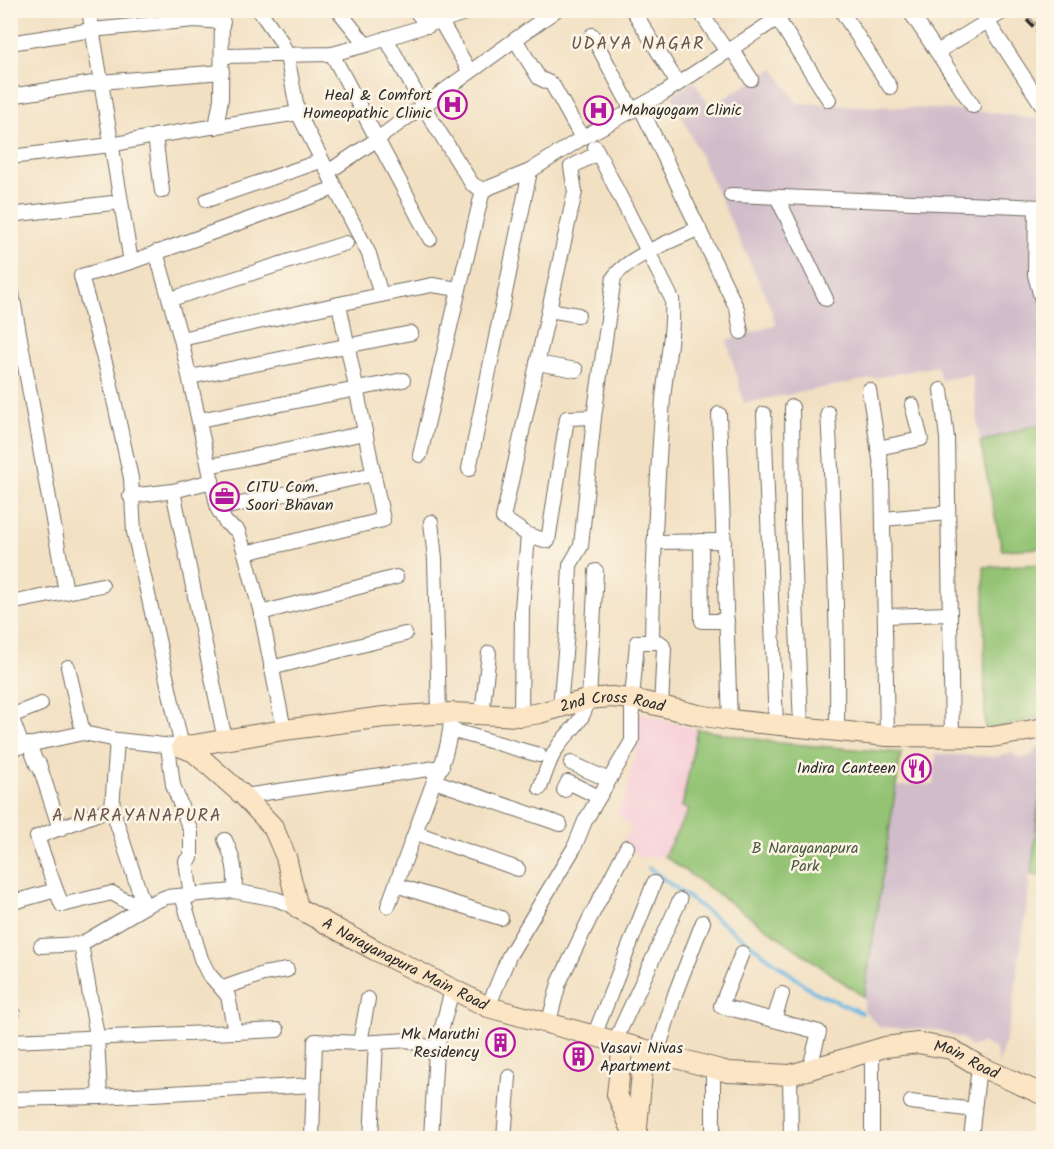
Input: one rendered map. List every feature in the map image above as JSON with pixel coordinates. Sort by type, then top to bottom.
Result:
[{"type":"street","points":[[89,10],[131,262]]},
{"type":"street","points":[[338,10],[366,45]]},
{"type":"street","points":[[415,10],[428,26]]},
{"type":"street","points":[[223,56],[332,54],[474,10]]},
{"type":"street","points":[[207,200],[324,167],[376,140],[556,10]]},
{"type":"street","points":[[633,10],[678,84]]},
{"type":"street","points":[[699,10],[751,79]]},
{"type":"street","points":[[483,190],[530,171],[585,136],[678,84],[729,50],[775,15],[790,10]]},
{"type":"street","points":[[841,10],[890,87]]},
{"type":"street","points":[[909,10],[973,106]]},
{"type":"street","points":[[937,52],[984,16],[1006,10]]},
{"type":"street","points":[[1037,10],[1044,17]]},
{"type":"street","points":[[260,11],[282,41],[298,113],[369,254],[381,295]]},
{"type":"street","points":[[775,15],[829,100]]},
{"type":"street","points":[[10,43],[92,30],[223,16],[221,99],[216,127]]},
{"type":"street","points":[[984,16],[1044,108]]},
{"type":"street","points":[[441,22],[470,72]]},
{"type":"street","points":[[592,35],[636,108],[699,228],[737,309],[741,332]]},
{"type":"street","points":[[386,39],[423,106],[472,184],[483,190]]},
{"type":"street","points":[[516,41],[539,78],[552,84],[598,153],[672,299],[673,314],[663,399],[654,542],[652,641]]},
{"type":"street","points":[[332,54],[430,239]]},
{"type":"street","points":[[10,96],[100,82],[222,72]]},
{"type":"street","points":[[10,157],[111,145],[298,113]]},
{"type":"street","points":[[155,136],[162,191]]},
{"type":"street","points":[[594,417],[567,418],[548,541],[528,535],[503,518],[575,192],[571,167],[598,153]]},
{"type":"street","points":[[469,469],[530,171]]},
{"type":"street","points":[[235,1032],[228,996],[208,973],[201,959],[186,896],[186,861],[190,858],[191,832],[173,785],[175,746],[134,532],[130,478],[109,377],[81,276],[131,262],[335,188]]},
{"type":"street","points":[[420,455],[483,190]]},
{"type":"street","points":[[731,195],[1040,207],[1035,275],[1044,308]]},
{"type":"street","points":[[777,197],[826,299]]},
{"type":"street","points":[[10,215],[121,202]]},
{"type":"street","points":[[560,708],[570,565],[580,546],[594,417],[614,277],[621,267],[699,228]]},
{"type":"street","points":[[171,299],[346,243]]},
{"type":"street","points":[[156,252],[181,339],[218,509],[226,523],[238,531],[245,553],[261,613],[284,730]]},
{"type":"street","points":[[10,283],[66,592]]},
{"type":"street","points":[[181,339],[432,285],[459,289]]},
{"type":"street","points":[[245,553],[383,520],[339,304]]},
{"type":"street","points":[[549,310],[578,315]]},
{"type":"street","points":[[190,377],[411,333]]},
{"type":"street","points":[[537,363],[576,370]]},
{"type":"street","points":[[199,420],[403,380]]},
{"type":"street","points":[[869,390],[882,472],[887,736]]},
{"type":"street","points":[[941,390],[947,438],[952,738]]},
{"type":"street","points":[[878,448],[921,440],[912,405]]},
{"type":"street","points":[[792,407],[793,521],[801,728]]},
{"type":"street","points":[[828,413],[838,663],[837,733]]},
{"type":"street","points":[[719,414],[730,720]]},
{"type":"street","points":[[764,414],[776,726]]},
{"type":"street","points":[[208,466],[365,433]]},
{"type":"street","points":[[218,509],[373,474]]},
{"type":"street","points":[[130,496],[173,491],[212,482]]},
{"type":"street","points":[[173,491],[225,740]]},
{"type":"street","points":[[884,519],[948,513]]},
{"type":"street","points":[[388,906],[434,781],[442,767],[447,719],[431,522]]},
{"type":"street","points":[[521,716],[522,609],[528,535]]},
{"type":"street","points":[[701,541],[702,621],[727,621]]},
{"type":"street","points":[[654,542],[724,541]]},
{"type":"street","points":[[540,788],[555,749],[578,724],[586,711],[596,571]]},
{"type":"street","points":[[261,613],[396,577]]},
{"type":"street","points":[[10,603],[102,585]]},
{"type":"street","points":[[886,616],[949,614]]},
{"type":"street","points":[[271,668],[405,634]]},
{"type":"street","points":[[488,1007],[509,956],[574,848],[585,821],[632,741],[632,699],[637,642],[652,641],[662,644],[664,649],[661,706]]},
{"type":"street","points":[[482,714],[489,653]]},
{"type":"street","points":[[68,667],[83,734]]},
{"type":"street","name":"2nd Cross Road","points":[[175,746],[384,717],[447,719],[482,714],[521,716],[588,700],[611,697],[632,699],[698,715],[837,733],[952,738],[992,737],[1044,728]]},
{"type":"street","points":[[41,704],[11,716],[21,746],[37,765],[39,764],[60,829]]},
{"type":"street","points":[[447,719],[539,755]]},
{"type":"street","points":[[21,746],[83,734],[175,746],[194,752],[244,796],[273,827],[286,857],[298,908]]},
{"type":"street","points":[[117,740],[112,808],[146,903]]},
{"type":"street","points":[[575,760],[609,780]]},
{"type":"street","points":[[244,796],[442,767]]},
{"type":"street","points":[[434,781],[560,824]]},
{"type":"street","points":[[564,790],[568,782],[599,797]]},
{"type":"street","points":[[112,808],[37,837],[62,905],[112,892],[126,901],[146,903]]},
{"type":"street","points":[[416,833],[518,869]]},
{"type":"street","points":[[225,840],[232,856],[236,878],[234,891]]},
{"type":"street","points":[[548,1024],[559,983],[627,847]]},
{"type":"street","points":[[594,1036],[654,883]]},
{"type":"street","points":[[396,885],[501,918]]},
{"type":"street","points":[[10,903],[56,890]]},
{"type":"street","points":[[41,946],[81,944],[146,903],[166,897],[234,891],[276,899],[298,908]]},
{"type":"street","points":[[635,1138],[617,1094],[619,1042],[680,900]]},
{"type":"street","name":"A Narayanapura Main Road","points":[[298,908],[488,1007],[728,1072],[800,1073],[879,1049]]},
{"type":"street","points":[[635,1138],[651,1053],[703,922]]},
{"type":"street","points":[[81,944],[97,1036],[100,1097]]},
{"type":"street","points":[[742,953],[721,1006],[819,1032],[800,1073],[791,1138]]},
{"type":"street","points":[[223,988],[263,974],[287,970]]},
{"type":"street","points":[[430,1138],[436,1050],[452,990]]},
{"type":"street","points":[[774,1020],[782,994]]},
{"type":"street","points":[[360,1043],[368,999]]},
{"type":"street","points":[[10,1041],[277,1030]]},
{"type":"street","points":[[312,1138],[315,1041],[360,1043],[408,1040],[436,1050]]},
{"type":"street","points":[[371,1138],[376,1042]]},
{"type":"street","name":"Main Road","points":[[879,1049],[918,1043],[951,1049],[979,1066],[1044,1095]]},
{"type":"street","points":[[872,1138],[879,1049]]},
{"type":"street","points":[[972,1138],[979,1066]]},
{"type":"street","points":[[712,1068],[713,1138]]},
{"type":"street","points":[[504,1138],[509,1077]]},
{"type":"street","points":[[10,1099],[100,1097],[313,1085]]},
{"type":"street","points":[[910,1102],[974,1110]]},
{"type":"shaded area","points":[[774,68],[797,103],[981,111],[1043,120],[1043,423],[980,442],[972,374],[941,380],[937,366],[744,403],[727,340],[776,325],[769,303],[672,95],[694,81],[710,107]]},
{"type":"shaded area","points":[[638,713],[697,729],[682,806],[689,808],[664,856],[642,858],[622,841],[632,828],[616,813],[625,798],[638,738]]},
{"type":"shaded area","points":[[1043,745],[1043,771],[1027,905],[1012,1013],[999,1064],[995,1048],[982,1043],[970,1047],[964,1039],[937,1030],[879,1027],[864,1010],[864,997],[895,787],[917,784],[934,785],[936,754],[996,757],[1011,753],[1022,759],[1033,754],[1039,746]]},
{"type":"green space","points":[[1043,423],[1043,548],[1002,550],[980,442]]},
{"type":"green space","points":[[1043,564],[1043,717],[985,730],[984,567]]},
{"type":"green space","name":"B Narayanapura Park","points":[[697,729],[779,743],[901,753],[864,997],[664,856],[689,809],[682,807]]},
{"type":"green space","points":[[1043,771],[1044,875],[1031,874]]},
{"type":"waterway","points":[[649,868],[813,991],[862,1013]]},
{"type":"railway","points":[[1018,10],[1044,38]]},
{"type":"railway","points":[[1031,10],[1044,24]]},
{"type":"place","name":"Heal & Comfort Homeopathic Clinic","points":[[453,104]]},
{"type":"place","name":"Mahayogam Clinic","points":[[599,110]]},
{"type":"place","name":"CITU Com. Soori Bhavan","points":[[225,496]]},
{"type":"place","name":"Indira Canteen","points":[[917,768]]},
{"type":"place","name":"Mk Maruthi Residency","points":[[500,1043]]},
{"type":"place","name":"Vasavi Nivas Apartment","points":[[579,1057]]},
{"type":"district","name":"UDAYA NAGAR","points":[[638,44]]},
{"type":"district","name":"A NARAYANAPURA","points":[[137,816]]}]
